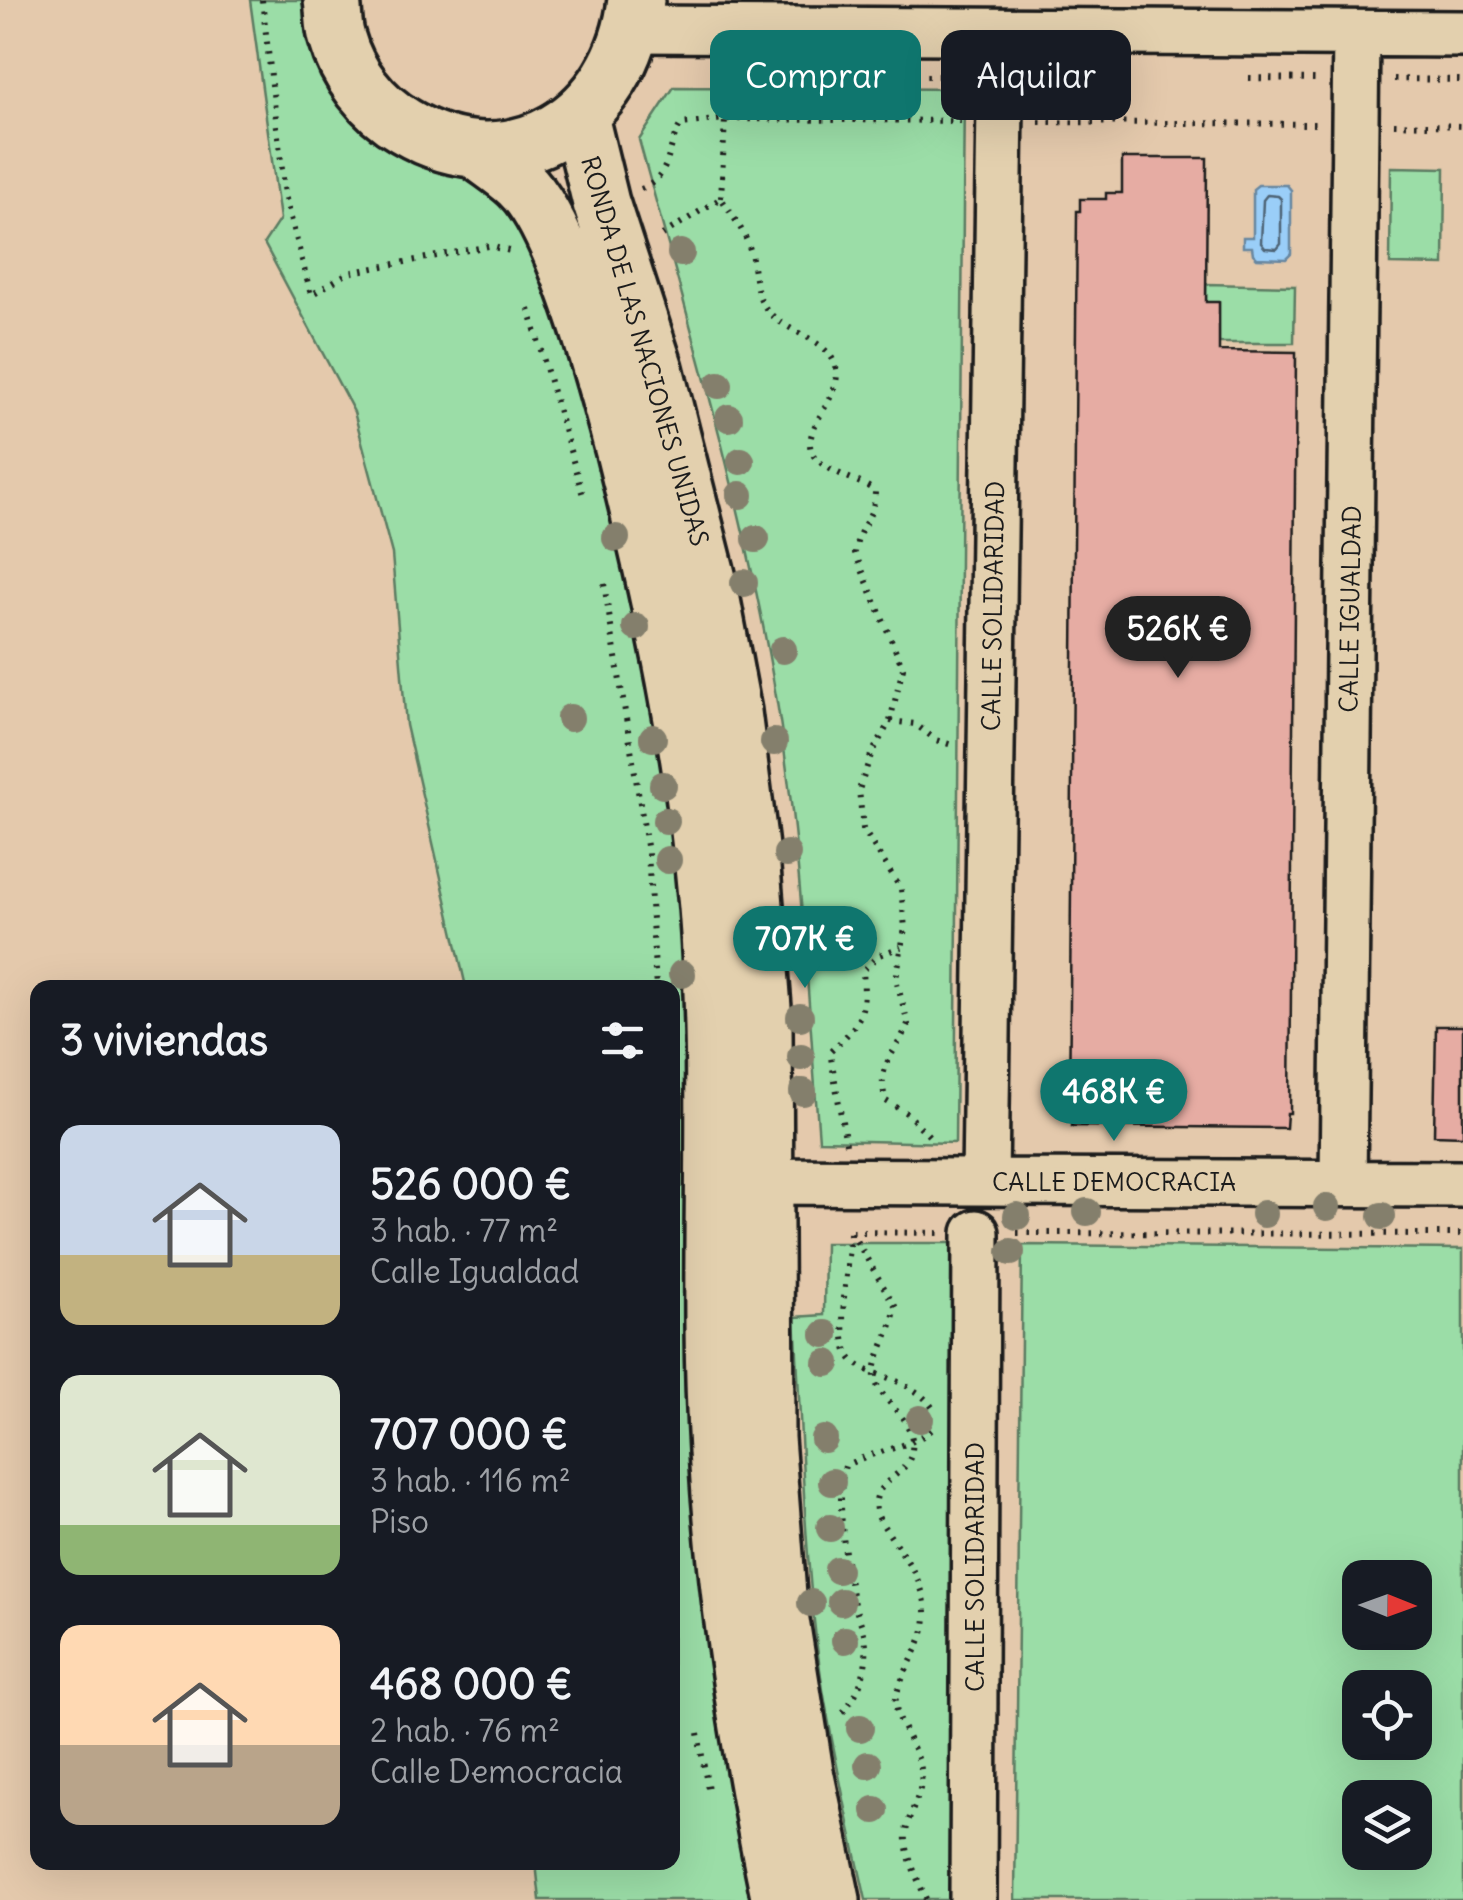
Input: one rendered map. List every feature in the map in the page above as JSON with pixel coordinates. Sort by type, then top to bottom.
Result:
[{"type":"street","name":"RONDA DE LAS NACIONES UNIDAS","points":[[332,0],[336,37],[356,80],[388,116],[429,140],[476,150],[513,148],[548,136],[580,116],[614,77],[635,15]]},
{"type":"street","points":[[635,15],[958,30]]},
{"type":"street","points":[[1131,33],[1463,34]]},
{"type":"street","name":"CALLE IGUALDAD","points":[[1343,1183],[1356,34]]},
{"type":"street","name":"RONDA DE LAS NACIONES UNIDAS","points":[[580,116],[600,203],[660,388],[708,579],[732,712],[752,855],[764,1020],[766,1438],[778,1608],[805,1772],[832,1900]]},
{"type":"street","name":"CALLE SOLIDARIDAD","points":[[985,1181],[999,120]]},
{"type":"street","name":"RONDA DE LAS NACIONES UNIDAS","points":[[476,150],[522,185],[556,241],[608,390],[659,593],[683,731],[706,904],[716,1104],[716,1448],[732,1616],[755,1778],[780,1900]]},
{"type":"street","name":"RONDA DE LAS NACIONES UNIDAS","points":[[716,1104],[745,1181],[765,1181]]},
{"type":"street","name":"CALLE DEMOCRACIA","points":[[765,1181],[1463,1184]]},
{"type":"street","name":"CALLE SOLIDARIDAD","points":[[973,1900],[976,1233]]},
{"type":"path","points":[[262,0],[285,195],[311,295],[348,273],[489,246],[520,254]]},
{"type":"path","points":[[941,76],[723,76],[721,198],[751,251],[754,282],[768,311],[795,333],[824,348],[836,365],[834,387],[812,434],[810,449],[818,464],[876,490],[875,509],[857,534],[856,553],[903,668],[890,721],[859,790],[862,829],[900,889],[905,928],[896,980],[908,1024],[880,1081],[886,1101],[908,1114],[941,1148]]},
{"type":"path","points":[[1246,78],[1463,80]]},
{"type":"path","points":[[662,234],[721,198]]},
{"type":"path","points":[[527,302],[587,508]]},
{"type":"path","points":[[601,565],[648,852],[656,980]]},
{"type":"path","points":[[890,721],[915,724],[936,740],[991,757]]},
{"type":"path","points":[[847,1147],[830,1052],[860,1020],[865,997],[863,970],[878,955],[901,947]]},
{"type":"path","points":[[850,1232],[1463,1234]]},
{"type":"path","points":[[844,1712],[858,1693],[866,1640],[854,1603],[840,1481],[845,1466],[859,1458],[923,1438],[934,1427],[937,1414],[926,1397],[851,1358],[844,1339],[850,1232]]},
{"type":"path","points":[[850,1232],[895,1306],[895,1319],[873,1372],[877,1386],[904,1420],[913,1441],[906,1468],[882,1484],[876,1514],[920,1584],[926,1611],[925,1632],[896,1694],[895,1706],[920,1766],[921,1790],[906,1829],[908,1850],[926,1900]]},
{"type":"green space","points":[[250,0],[309,0],[495,183],[521,214],[580,384],[634,617],[676,826],[755,1900],[540,1900],[537,1870],[680,1870],[680,980],[464,980],[406,725],[392,554],[354,412],[264,243],[280,219]]},
{"type":"green space","points":[[674,87],[710,87],[710,120],[921,120],[921,89],[941,89],[941,120],[964,120],[955,1143],[819,1140],[796,851],[773,679],[729,475],[639,140]]},
{"type":"green space","points":[[1391,167],[1445,168],[1444,265],[1390,264]]},
{"type":"green space","points":[[1206,284],[1295,286],[1294,343],[1219,343],[1219,303],[1206,302]]},
{"type":"green space","points":[[825,1243],[962,1243],[958,1900],[866,1900],[838,1769],[823,1690],[812,1597],[795,1317],[824,1315]]},
{"type":"green space","points":[[1022,1245],[1463,1249],[1463,1900],[1015,1900]]},
{"type":"water","points":[[1258,185],[1287,185],[1291,190],[1291,254],[1286,259],[1257,258],[1252,247],[1243,247],[1243,237],[1253,237],[1253,189]]},
{"type":"building","points":[[1122,158],[1207,158],[1206,302],[1219,302],[1219,351],[1296,352],[1290,1113],[1286,1128],[1072,1126],[1073,1113],[1069,1112],[1077,211],[1080,199],[1106,199],[1106,193],[1122,193]]},
{"type":"building","points":[[1436,1026],[1463,1026],[1463,1136],[1434,1135]]}]
